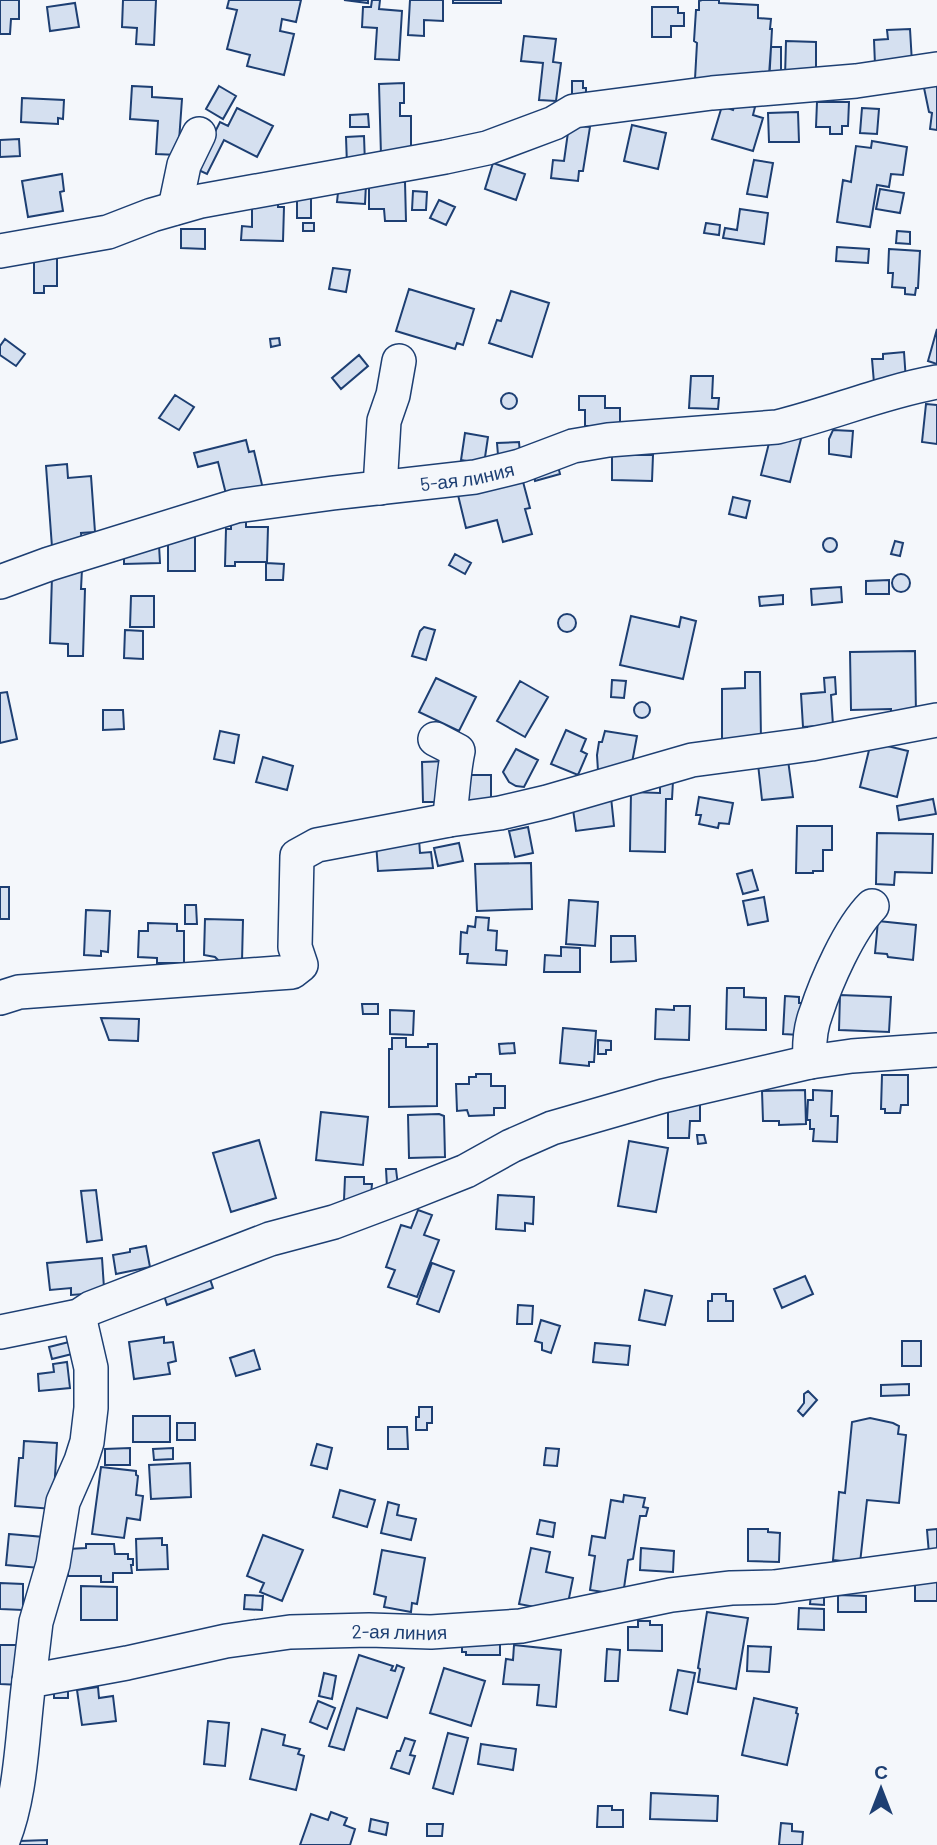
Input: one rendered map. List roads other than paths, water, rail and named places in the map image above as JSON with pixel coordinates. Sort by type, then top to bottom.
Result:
[{"type":"street","points":[[0,251],[108,232],[152,215],[201,201],[487,148],[554,123],[574,110],[712,93],[856,81],[937,69]]},
{"type":"street","points":[[175,208],[184,165],[200,134]]},
{"type":"street","points":[[380,488],[384,421],[393,395],[399,361]]},
{"type":"street","name":"5-ая линия","points":[[0,582],[49,564],[236,506],[475,477],[520,466],[573,446],[608,440],[777,428],[879,396],[937,382]]},
{"type":"street","points":[[0,998],[19,992],[292,972],[301,965],[295,947],[298,856],[317,845],[500,813],[692,760],[811,744],[937,720]]},
{"type":"street","points":[[435,739],[458,751],[449,820]]},
{"type":"street","points":[[810,1062],[809,1047],[815,1015],[846,944],[872,906]]},
{"type":"street","points":[[0,1332],[79,1315],[270,1239],[334,1222],[466,1171],[511,1146],[552,1128],[663,1096],[810,1062],[937,1049]]},
{"type":"street","points":[[1,1845],[8,1829],[16,1795],[36,1622],[53,1564],[63,1502],[81,1461],[88,1431],[91,1368],[79,1315]]},
{"type":"street","name":"2-ая линия","points":[[29,1681],[226,1641],[290,1632],[431,1632],[521,1626],[671,1595],[731,1588],[774,1587],[937,1565]]}]
